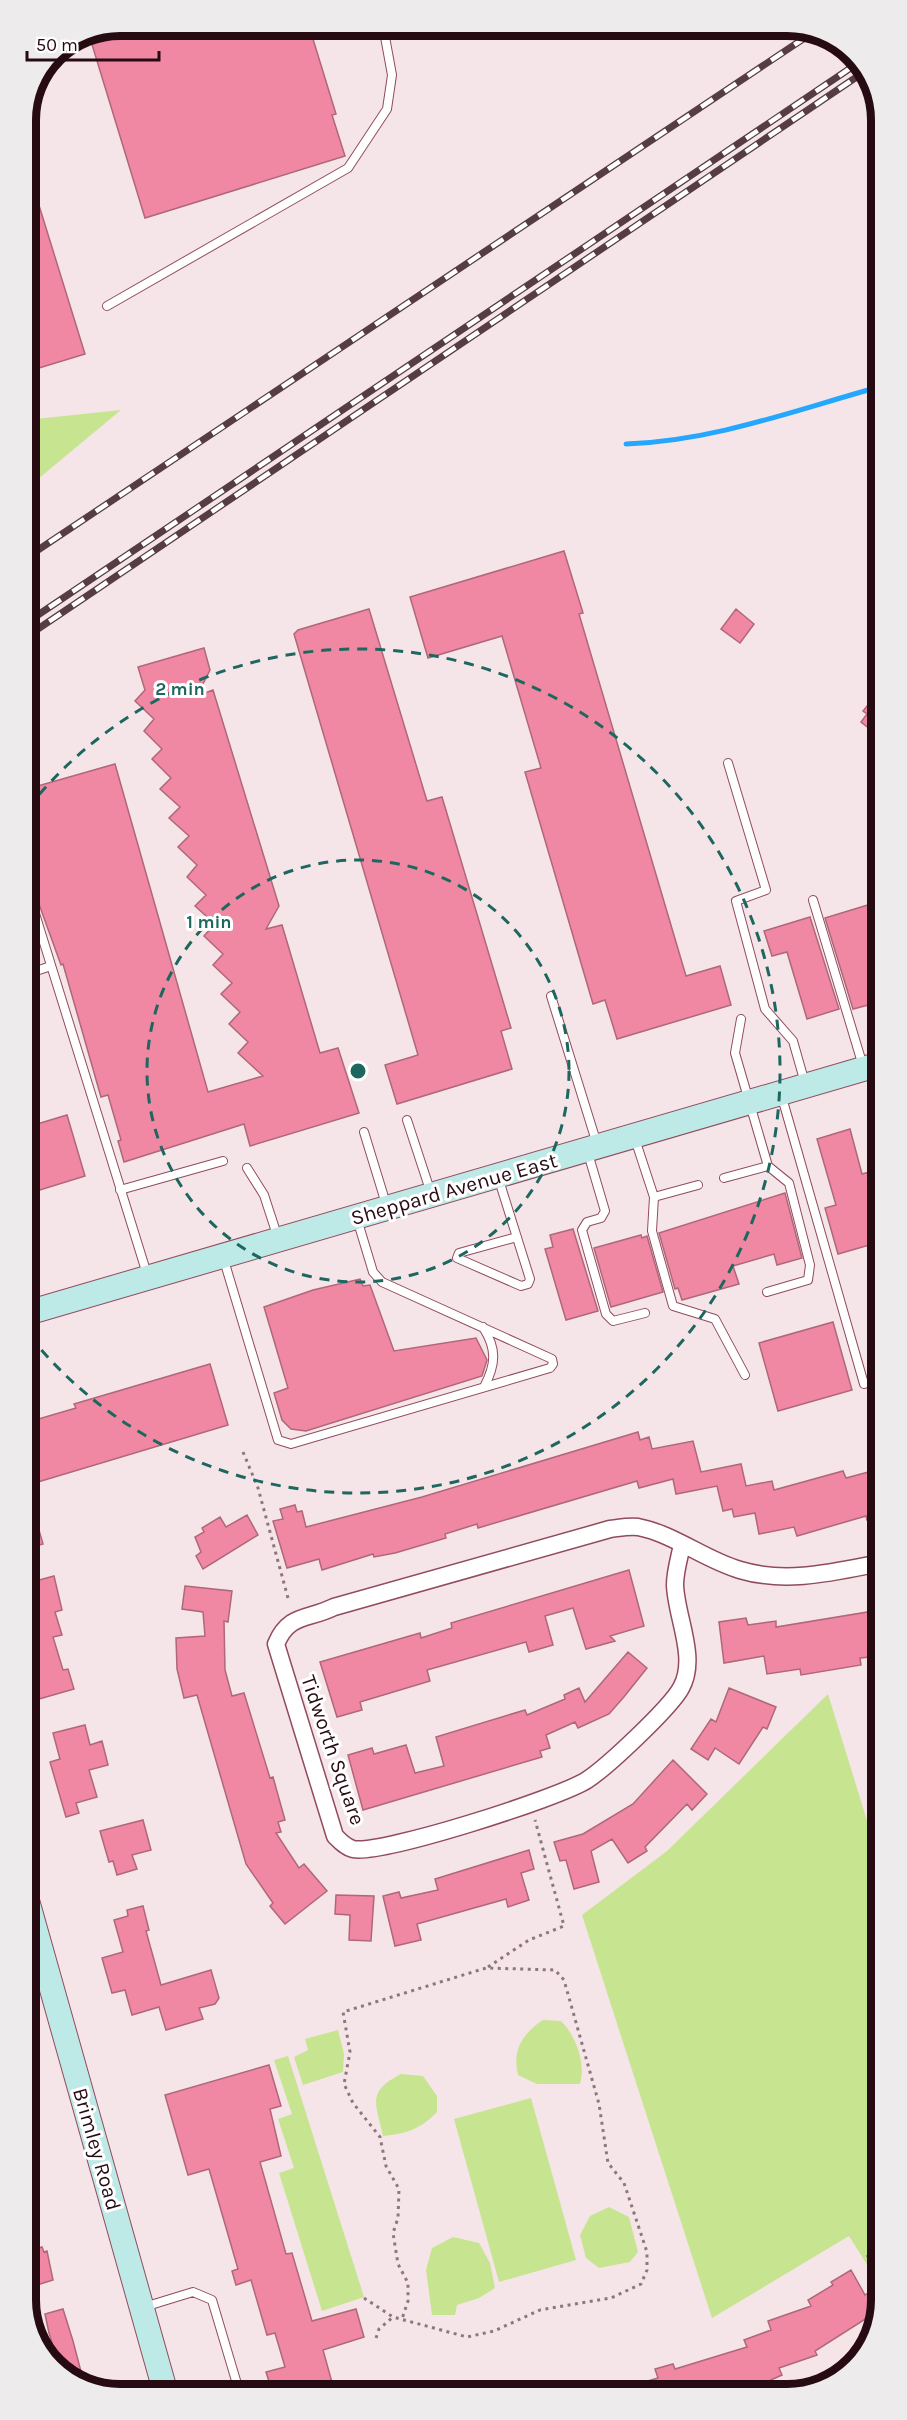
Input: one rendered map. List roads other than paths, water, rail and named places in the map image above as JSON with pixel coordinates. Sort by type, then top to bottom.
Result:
[{"type":"main road","name":"Sheppard Avenue East","points":[[36,1307],[148,1278],[871,1067]]},
{"type":"main road","name":"Brimley Road","points":[[36,1932],[163,2384]]},
{"type":"street","name":"Tidworth Square","points":[[682,1545],[675,1575],[687,1666],[686,1677],[680,1689],[617,1754],[586,1780],[530,1804],[385,1847],[353,1849],[345,1846],[335,1836],[290,1689],[278,1658],[276,1644],[281,1631],[303,1616],[321,1614],[334,1607],[610,1529],[636,1527],[682,1545],[740,1570],[778,1576],[826,1574],[871,1565]]},
{"type":"lane","points":[[107,306],[348,168],[387,109],[392,75],[385,36]]},
{"type":"lane","points":[[728,763],[766,890],[735,901],[765,1009],[793,1041],[806,1086]]},
{"type":"lane","points":[[813,900],[871,1064]]},
{"type":"lane","points":[[36,917],[148,1278]]},
{"type":"lane","points":[[36,971],[51,966]]},
{"type":"lane","points":[[551,996],[592,1148],[604,1211],[601,1218],[586,1222],[582,1230],[606,1314],[613,1321],[645,1313]]},
{"type":"lane","points":[[741,1019],[735,1053],[768,1166],[789,1183],[810,1265],[808,1280],[767,1292]]},
{"type":"lane","points":[[781,1093],[864,1384],[871,1382]]},
{"type":"lane","points":[[406,1120],[432,1195]]},
{"type":"lane","points":[[364,1132],[387,1208]]},
{"type":"lane","points":[[634,1136],[654,1197],[652,1231],[673,1306],[715,1319],[745,1375]]},
{"type":"lane","points":[[120,1190],[223,1161]]},
{"type":"lane","points":[[724,1178],[768,1166]]},
{"type":"lane","points":[[247,1168],[264,1195],[279,1240]]},
{"type":"lane","points":[[498,1176],[517,1237],[530,1279],[528,1284],[521,1286],[457,1258],[459,1253],[517,1237]]},
{"type":"lane","points":[[654,1197],[698,1185]]},
{"type":"lane","points":[[222,1256],[278,1440],[284,1443],[291,1444],[484,1387],[553,1364],[552,1359],[382,1282],[373,1272],[357,1217]]},
{"type":"lane","points":[[483,1327],[494,1347],[495,1361],[484,1387]]},
{"type":"lane","points":[[142,2308],[193,2292],[213,2300],[237,2384]]},
{"type":"waterway","points":[[626,444],[659,442],[723,431],[871,389]]},
{"type":"railway","points":[[36,551],[804,38]]},
{"type":"railway","points":[[36,616],[852,67]]},
{"type":"railway","points":[[36,630],[858,76]]}]
